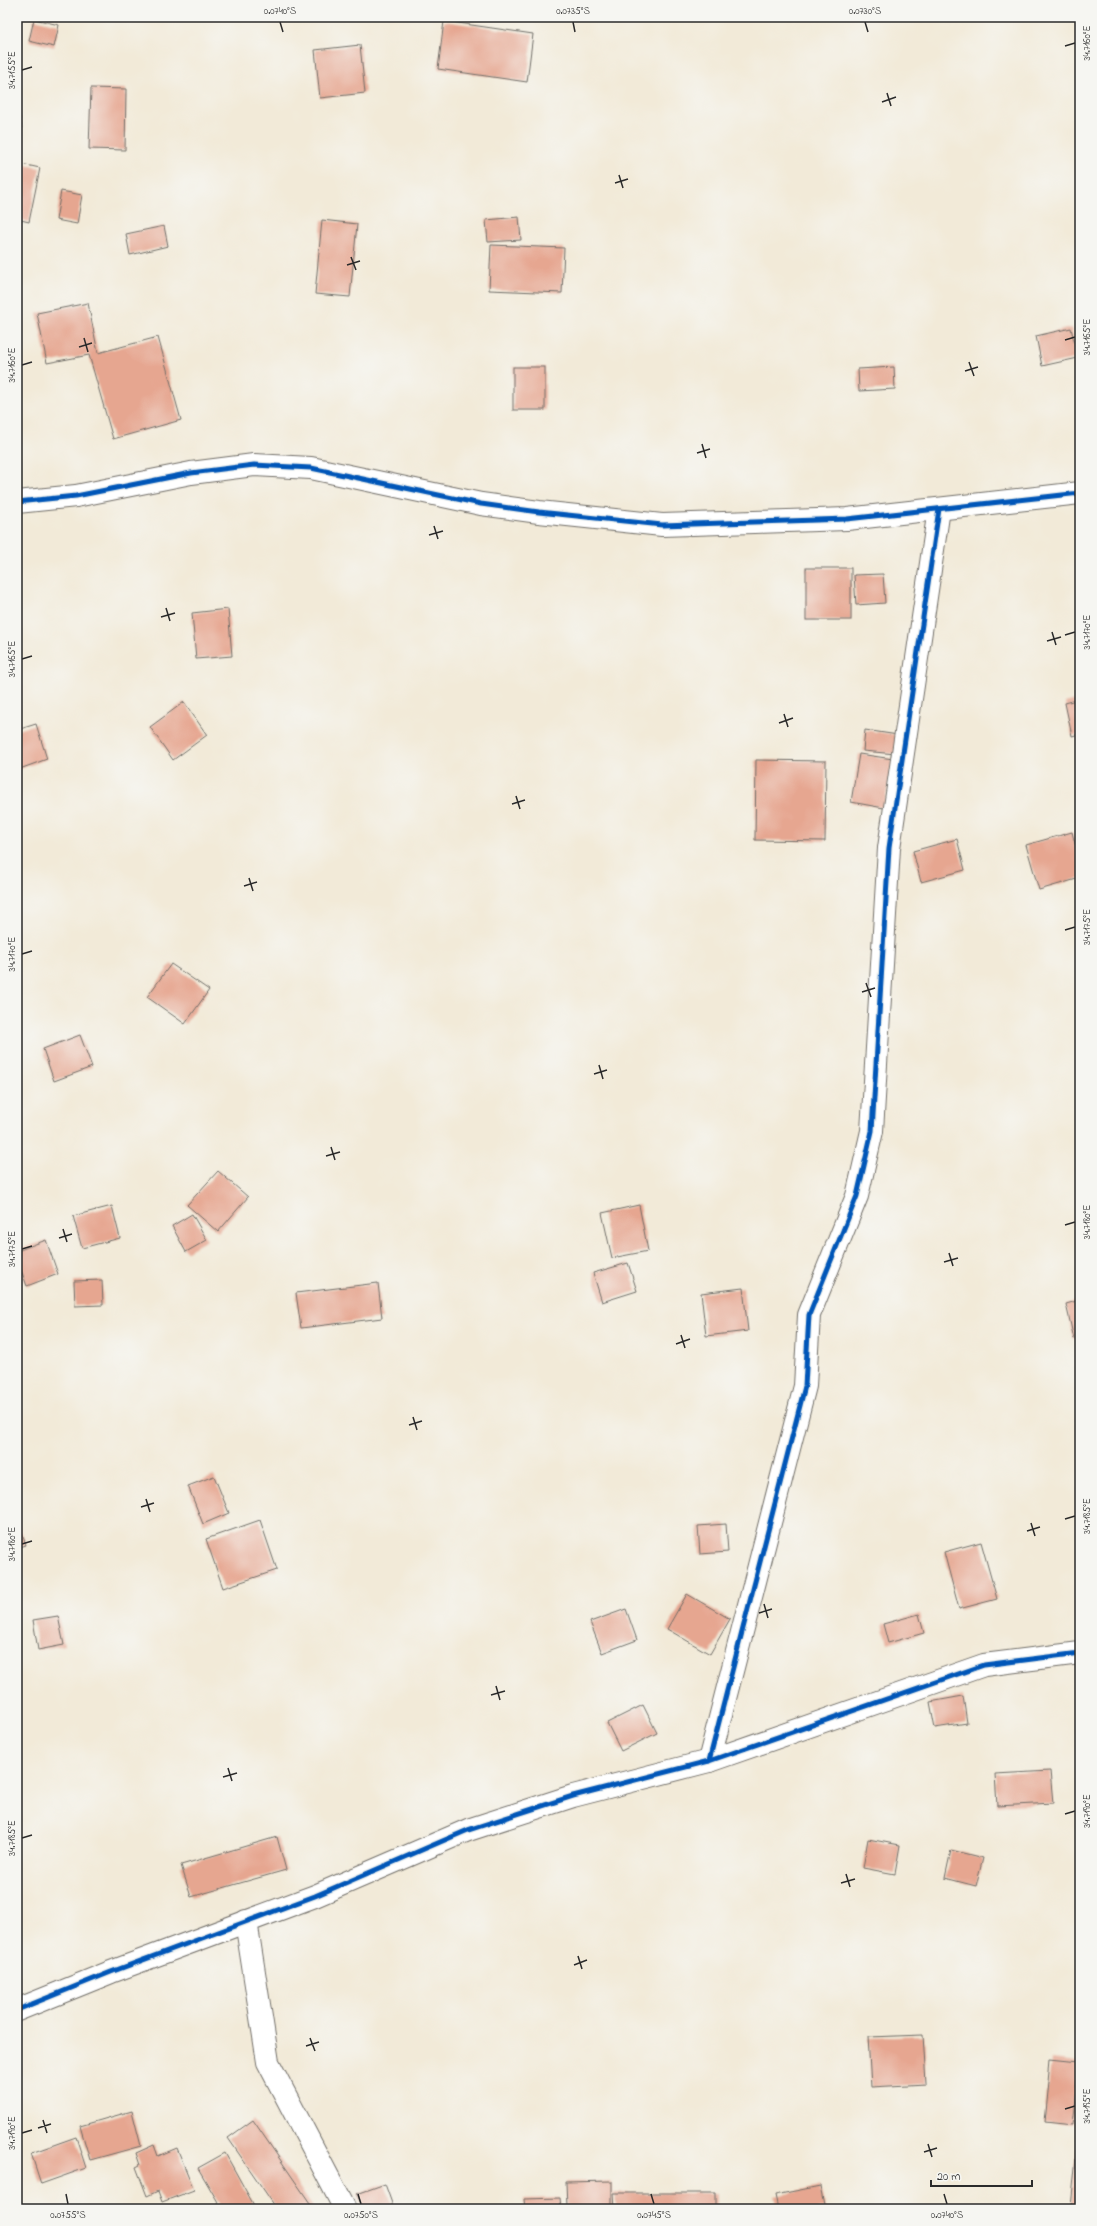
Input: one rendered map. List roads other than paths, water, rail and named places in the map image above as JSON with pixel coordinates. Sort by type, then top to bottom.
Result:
[{"type":"street","points":[[17,502],[76,496],[192,472],[254,465],[311,468],[481,504],[539,512],[662,525],[848,519],[1080,493]]},
{"type":"street","points":[[710,1761],[805,1386],[809,1315],[857,1196],[872,1131],[889,848],[939,509]]},
{"type":"street","points":[[17,2010],[111,1972],[315,1896],[468,1830],[573,1796],[710,1761],[984,1665],[1080,1653]]},
{"type":"street","points":[[246,1921],[268,2062],[344,2209]]}]
